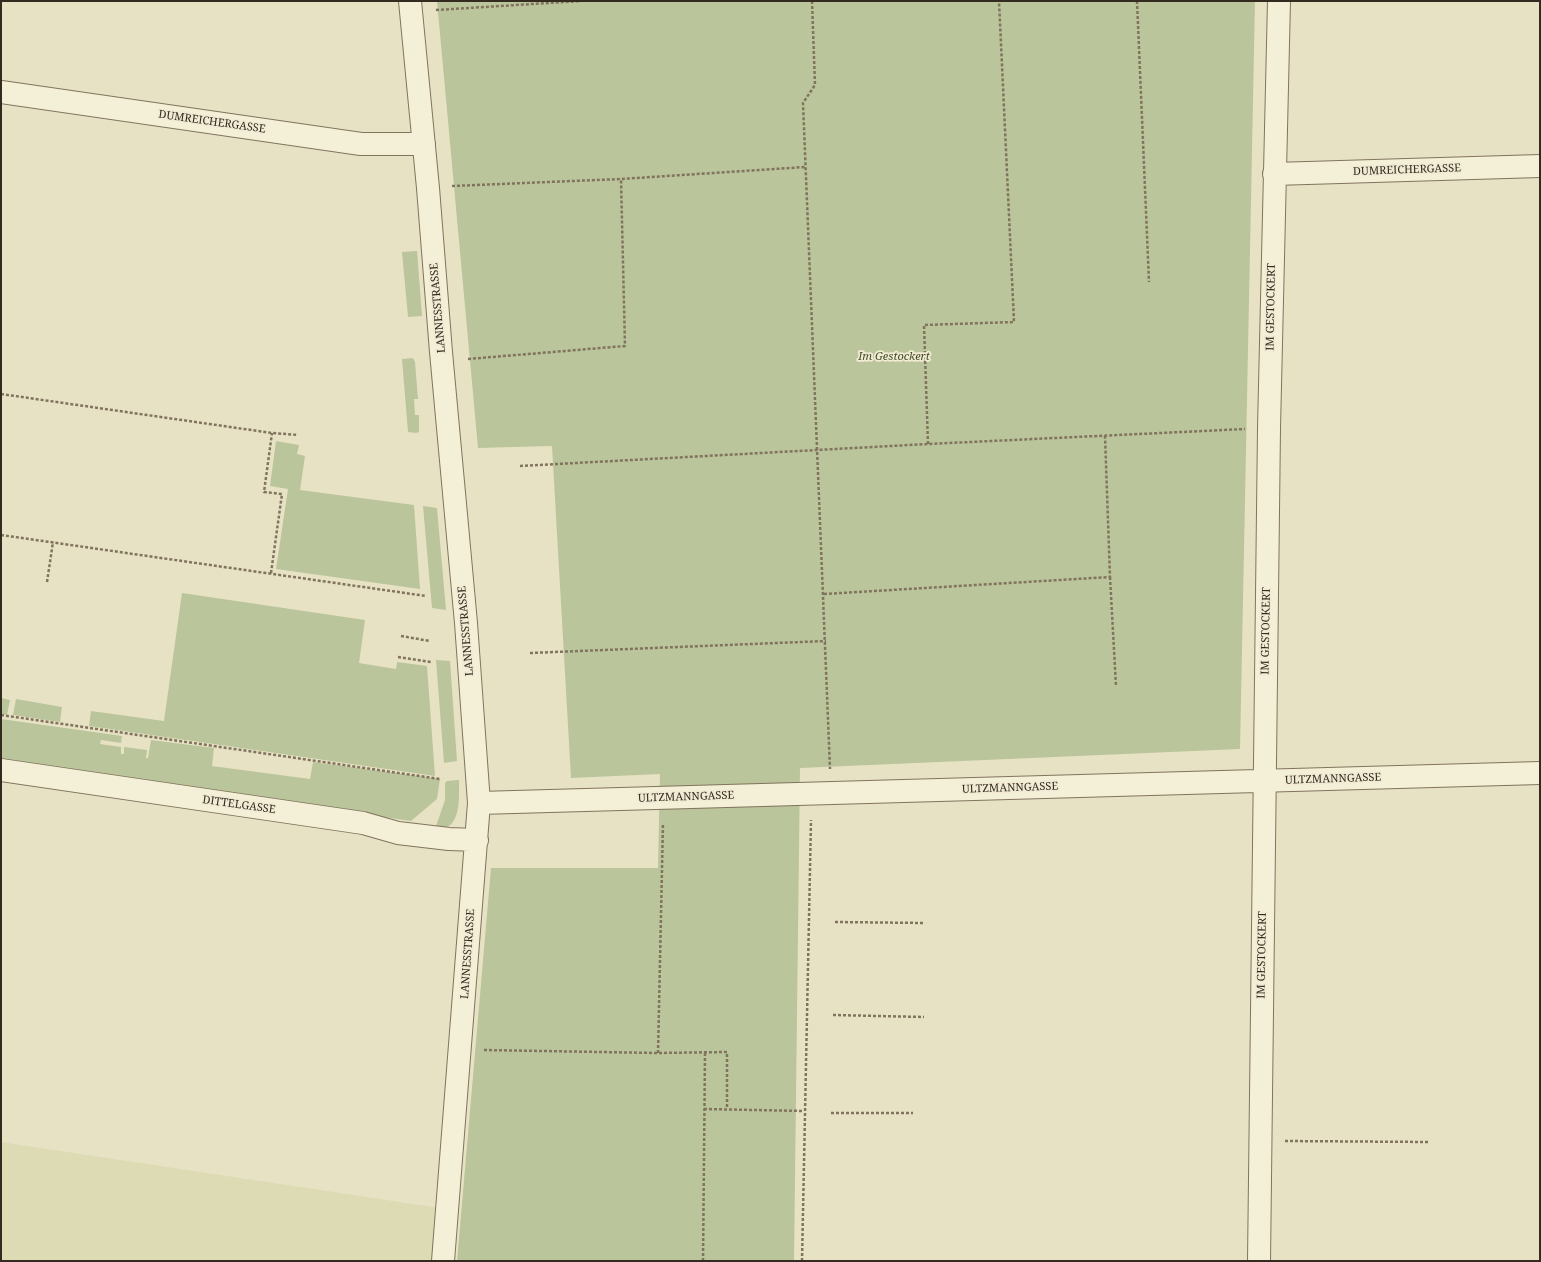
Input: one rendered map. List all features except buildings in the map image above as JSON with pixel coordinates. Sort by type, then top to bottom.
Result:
[{"type":"street","name":"IM GESTOCKERT","points":[[1259,1261],[1268,428],[1279,1]]},
{"type":"street","name":"LANNESSTRASSE","points":[[411,6],[466,623],[479,803],[443,1261]]},
{"type":"street","name":"DUMREICHERGASSE","points":[[1,92],[361,144],[424,144]]},
{"type":"street","name":"DUMREICHERGASSE","points":[[1274,174],[1540,166]]},
{"type":"street","name":"DITTELGASSE","points":[[1,770],[363,823],[398,834],[476,840]]},
{"type":"street","name":"ULTZMANNGASSE","points":[[479,803],[1540,773]]},
{"type":"path","points":[[411,6],[581,1]]},
{"type":"path","points":[[802,1261],[804,1110],[821,793],[826,641],[803,103],[815,85],[812,1]]},
{"type":"path","points":[[928,444],[924,325],[1014,322],[999,1]]},
{"type":"path","points":[[1137,1],[1149,282]]},
{"type":"path","points":[[428,188],[621,179],[805,167]]},
{"type":"path","points":[[442,361],[626,346],[621,179]]},
{"type":"path","points":[[1,394],[272,433],[298,435]]},
{"type":"path","points":[[520,466],[928,444],[1268,428]]},
{"type":"path","points":[[271,573],[282,494],[264,492],[272,433]]},
{"type":"path","points":[[1105,436],[1110,577],[1116,686]]},
{"type":"path","points":[[1,534],[426,596]]},
{"type":"path","points":[[47,582],[53,542]]},
{"type":"path","points":[[824,594],[1110,577]]},
{"type":"path","points":[[401,636],[430,641]]},
{"type":"path","points":[[530,652],[826,641]]},
{"type":"path","points":[[398,657],[431,662]]},
{"type":"path","points":[[1,715],[440,779]]},
{"type":"path","points":[[658,1053],[663,823]]},
{"type":"path","points":[[835,922],[925,923]]},
{"type":"path","points":[[833,1016],[924,1017]]},
{"type":"path","points":[[460,1050],[658,1053],[727,1052],[727,1110]]},
{"type":"path","points":[[702,1261],[705,1053]]},
{"type":"path","points":[[704,1109],[804,1110]]},
{"type":"path","points":[[831,1113],[913,1113]]},
{"type":"path","points":[[1260,1141],[1428,1142]]},
{"type":"shaded area","points":[[1,1142],[440,1208],[434,1261],[1,1261]]},
{"type":"green space","name":"Im Gestockert","points":[[437,1],[1255,1],[1240,749],[800,768],[794,1261],[457,1261],[491,868],[658,868],[660,774],[571,778],[552,446],[478,448]]},
{"type":"green space","points":[[417,251],[422,316],[408,317],[402,252]]},
{"type":"green space","points":[[413,358],[415,362],[418,399],[414,399],[415,415],[419,415],[419,432],[416,433],[408,432],[402,359]]},
{"type":"green space","points":[[276,441],[299,445],[297,454],[305,456],[300,490],[414,505],[420,589],[276,569],[288,489],[270,486]]},
{"type":"green space","points":[[423,506],[437,508],[446,610],[432,608]]},
{"type":"green space","points":[[182,593],[365,620],[359,663],[396,669],[397,662],[427,666],[435,776],[89,726],[91,711],[164,721]]},
{"type":"green space","points":[[436,660],[450,661],[457,761],[444,763]]},
{"type":"green space","points":[[1,698],[10,700],[7,715],[1,714]]},
{"type":"green space","points":[[16,699],[62,707],[60,722],[13,715]]},
{"type":"green space","points":[[1,719],[122,736],[121,743],[101,740],[100,744],[121,747],[121,754],[124,754],[124,747],[147,750],[146,758],[148,758],[151,740],[214,748],[212,766],[310,779],[313,762],[440,779],[437,799],[411,821],[1,762]]},
{"type":"green space","points":[[459,780],[459,804],[454,820],[450,825],[444,828],[435,829],[445,800],[445,783],[447,781]]}]
